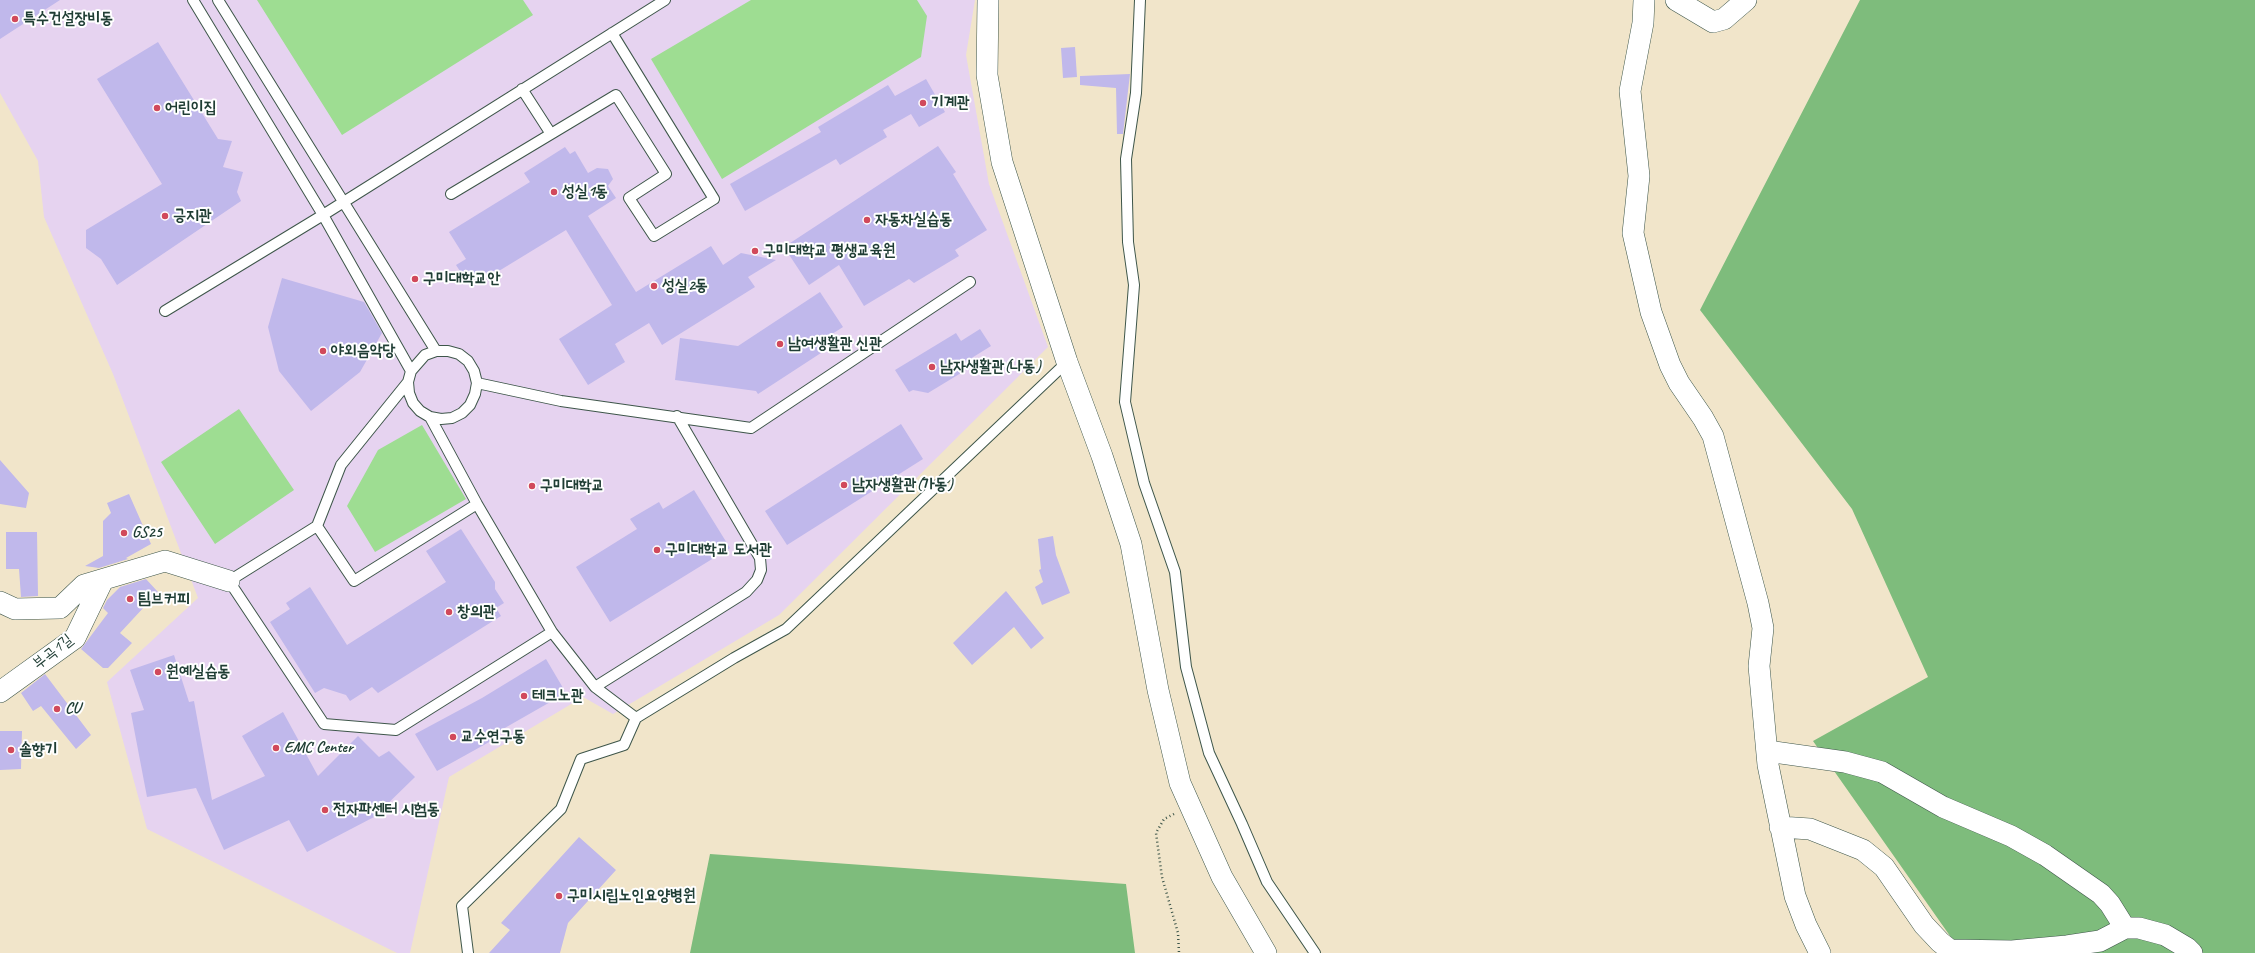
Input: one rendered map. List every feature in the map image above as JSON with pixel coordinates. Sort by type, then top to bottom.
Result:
[{"type":"street","points":[[988,0],[987,75],[1002,162],[1067,362],[1102,456],[1131,544],[1158,690],[1180,783],[1222,877],[1266,953]]},
{"type":"street","points":[[1644,0],[1643,23],[1630,91],[1639,176],[1633,233],[1651,312],[1670,365],[1679,383],[1703,418],[1713,436],[1758,603],[1763,628],[1759,666],[1767,751],[1780,827],[1795,896],[1806,925],[1820,953]]},
{"type":"street","points":[[1676,0],[1713,22],[1724,19],[1746,0]]},
{"type":"street","name":"부곡1길","points":[[0,602],[14,609],[60,608],[84,585],[165,561],[229,581]]},
{"type":"street","name":"부곡1길","points":[[0,692],[75,638],[103,580]]},
{"type":"street","points":[[1767,751],[1845,762],[1882,772],[1943,807],[2011,836],[2045,855],[2101,894],[2110,904],[2125,928]]},
{"type":"street","points":[[1780,827],[1810,829],[1864,850],[1884,868],[1924,925],[1950,950],[2012,951],[2067,946],[2100,941],[2125,928],[2139,928],[2165,935],[2192,953]]},
{"type":"lane","points":[[193,0],[323,215],[411,371]]},
{"type":"lane","points":[[218,0],[436,351]]},
{"type":"lane","points":[[166,311],[344,202],[665,0]]},
{"type":"lane","points":[[1140,0],[1136,93],[1126,159],[1128,242],[1134,285],[1125,402],[1144,483],[1175,572],[1186,667],[1209,753],[1267,882],[1315,953]]},
{"type":"lane","points":[[451,194],[616,95],[666,174],[629,198],[654,236],[714,199],[612,33]]},
{"type":"lane","points":[[522,89],[551,134]]},
{"type":"lane","points":[[477,383],[561,402],[677,416],[751,428],[970,282]]},
{"type":"lane","points":[[436,351],[448,351],[459,354],[468,361],[474,371],[477,383],[476,394],[470,405],[462,413],[446,418],[430,417],[420,411],[413,403],[409,393],[408,382],[411,371],[417,362],[425,355],[436,351]]},
{"type":"lane","points":[[468,953],[462,906],[561,809],[581,759],[624,745],[636,718],[734,658],[786,629],[1067,362]]},
{"type":"lane","points":[[408,382],[341,465],[317,526],[229,581],[324,724],[396,730],[552,632]]},
{"type":"lane","points":[[595,687],[746,592],[757,580],[761,570],[760,558],[677,416]]},
{"type":"lane","points":[[430,417],[477,504],[552,632],[595,687],[636,718]]},
{"type":"lane","points":[[317,526],[354,581],[477,504]]},
{"type":"path","points":[[1179,953],[1178,932],[1162,877],[1156,833],[1164,820],[1190,806]]},
{"type":"shaded area","name":"구미대학교","points":[[0,0],[975,0],[966,55],[989,184],[1048,347],[779,615],[613,714],[583,697],[449,777],[410,953],[397,953],[147,829],[107,682],[198,598],[113,374],[44,217],[38,161],[0,93]]},
{"type":"green space","points":[[257,0],[523,0],[533,15],[342,135]]},
{"type":"green space","points":[[751,0],[917,0],[927,16],[921,57],[722,179],[651,59]]},
{"type":"green space","points":[[1860,0],[2255,0],[2255,953],[1962,953],[1813,741],[1928,677],[1852,509],[1700,310]]},
{"type":"green space","points":[[239,409],[294,490],[215,544],[161,462]]},
{"type":"green space","points":[[422,425],[466,499],[375,552],[347,506],[378,450]]},
{"type":"green space","points":[[710,854],[1126,884],[1135,953],[690,953]]},
{"type":"building","name":"특수건설장비동","points":[[0,0],[60,0],[0,39]]},
{"type":"building","points":[[158,42],[218,139],[232,141],[223,167],[243,172],[237,192],[241,201],[117,285],[101,259],[86,248],[86,230],[162,184],[97,79]]},
{"type":"building","points":[[1075,47],[1077,77],[1063,78],[1061,48]]},
{"type":"building","points":[[1130,74],[1123,134],[1117,134],[1116,88],[1080,85],[1080,76]]},
{"type":"building","points":[[926,79],[945,112],[919,127],[911,114],[883,130],[887,137],[840,165],[836,159],[745,211],[730,184],[821,132],[818,127],[888,85],[895,96]]},
{"type":"building","points":[[938,146],[956,172],[953,174],[987,230],[955,250],[959,256],[914,283],[909,279],[864,306],[839,265],[809,285],[784,247]]},
{"type":"building","points":[[565,147],[570,154],[575,151],[588,173],[597,168],[608,169],[613,179],[608,186],[616,198],[588,216],[636,292],[711,246],[723,265],[741,253],[776,260],[748,277],[755,287],[662,345],[649,323],[615,344],[625,362],[588,385],[559,339],[612,305],[566,230],[471,288],[456,265],[466,259],[449,232],[530,182],[524,173]]},
{"type":"building","name":"야외음악당","points":[[282,278],[364,302],[382,333],[360,372],[311,411],[279,371],[268,327]]},
{"type":"building","name":"남여생활관 신관","points":[[820,292],[843,327],[818,343],[824,351],[758,394],[756,391],[675,380],[680,338],[738,346]]},
{"type":"building","name":"남자생활관(나동)","points":[[980,329],[991,346],[962,364],[966,370],[928,393],[913,390],[909,392],[895,370],[956,333],[961,341]]},
{"type":"building","name":"남자생활관(가동)","points":[[901,424],[923,459],[787,545],[765,511]]},
{"type":"building","points":[[0,460],[29,493],[26,508],[0,504]]},
{"type":"building","points":[[694,490],[730,548],[610,622],[576,567],[637,529],[630,519],[659,502],[663,509]]},
{"type":"building","name":"GS25","points":[[129,494],[151,544],[126,558],[128,559],[99,568],[85,566],[103,556],[103,521],[111,513],[107,503]]},
{"type":"building","name":"창의관","points":[[461,529],[495,582],[495,589],[504,603],[496,608],[501,616],[378,693],[372,687],[350,701],[346,695],[324,688],[315,693],[270,622],[290,609],[286,603],[310,587],[347,645],[446,582],[426,551]]},
{"type":"building","points":[[6,532],[37,532],[38,596],[21,597],[19,569],[6,569]]},
{"type":"building","points":[[1053,536],[1056,555],[1070,593],[1042,605],[1035,587],[1043,582],[1039,570],[1041,569],[1038,539]]},
{"type":"building","points":[[146,579],[158,592],[120,633],[132,643],[108,668],[103,668],[81,649],[108,613],[103,608],[107,600],[120,587]]},
{"type":"building","points":[[1006,591],[1044,638],[1031,649],[1014,627],[972,665],[953,643]]},
{"type":"building","points":[[174,655],[189,702],[194,701],[212,800],[265,776],[242,736],[283,712],[318,776],[358,736],[379,757],[389,751],[415,777],[374,817],[307,852],[289,820],[224,850],[196,788],[147,797],[131,713],[144,710],[130,670]]},
{"type":"building","points":[[546,659],[566,693],[489,737],[491,741],[437,771],[415,734],[482,698]]},
{"type":"building","name":"CU","points":[[45,674],[91,735],[76,749],[41,706],[33,711],[21,693]]},
{"type":"building","name":"솔향기","points":[[0,731],[22,731],[21,769],[0,770]]},
{"type":"building","name":"구미시립노인요양병원","points":[[579,837],[616,870],[568,923],[560,953],[489,953],[510,930],[501,923]]},
{"type":"place","name":"특수건설장비동","points":[[15,19]]},
{"type":"place","name":"기계관","points":[[923,103]]},
{"type":"place","name":"어린이집","points":[[157,108]]},
{"type":"place","name":"성실1동","points":[[554,192]]},
{"type":"place","name":"긍지관","points":[[165,216]]},
{"type":"place","name":"자동차실습동","points":[[867,220]]},
{"type":"place","name":"구미대학교 평생교육원","points":[[755,251]]},
{"type":"place","name":"구미대학교안","points":[[415,279]]},
{"type":"place","name":"성실2동","points":[[654,286]]},
{"type":"place","name":"남여생활관 신관","points":[[780,344]]},
{"type":"place","name":"야외음악당","points":[[323,351]]},
{"type":"place","name":"남자생활관(나동)","points":[[932,367]]},
{"type":"place","name":"남자생활관(가동)","points":[[844,485]]},
{"type":"place","name":"구미대학교","points":[[532,486]]},
{"type":"place","name":"GS25","points":[[124,533]]},
{"type":"place","name":"구미대학교 도서관","points":[[657,550]]},
{"type":"place","name":"팀브커피","points":[[130,599]]},
{"type":"place","name":"창의관","points":[[449,612]]},
{"type":"place","name":"원예실습동","points":[[158,672]]},
{"type":"place","name":"테크노관","points":[[524,696]]},
{"type":"place","name":"CU","points":[[57,709]]},
{"type":"place","name":"교수연구동","points":[[453,737]]},
{"type":"place","name":"EMC Center","points":[[276,748]]},
{"type":"place","name":"솔향기","points":[[11,750]]},
{"type":"place","name":"전자파센터 시험동","points":[[325,810]]},
{"type":"place","name":"구미시립노인요양병원","points":[[559,896]]}]
